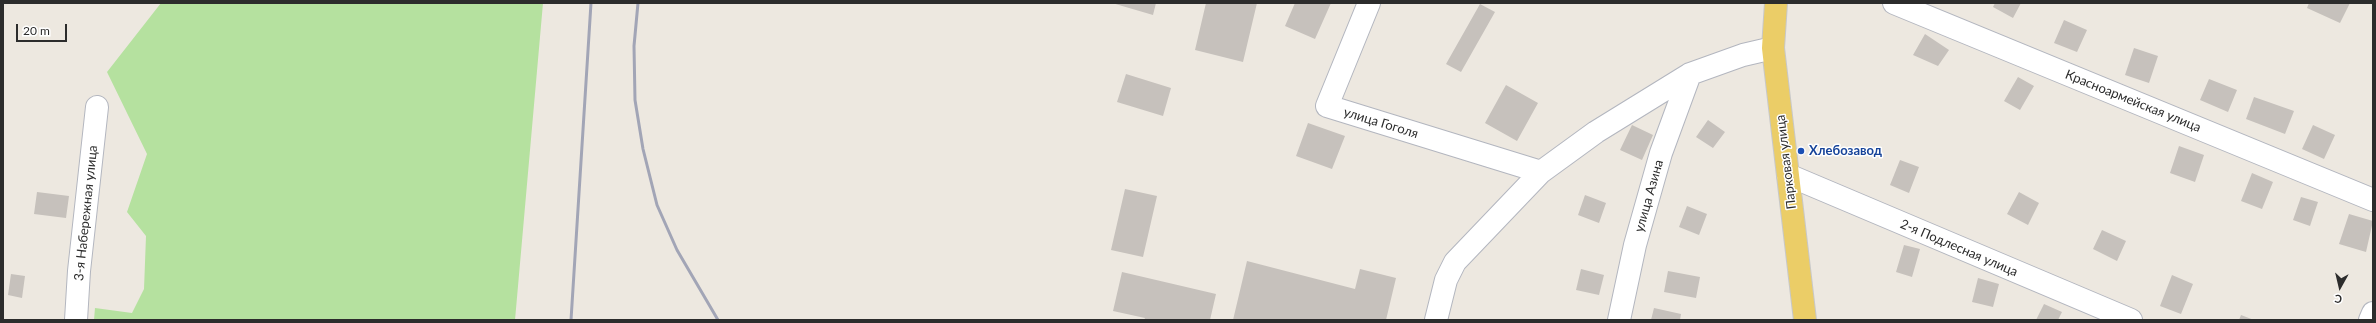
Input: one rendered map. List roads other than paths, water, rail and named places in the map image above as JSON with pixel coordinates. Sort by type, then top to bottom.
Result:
[{"type":"main road","name":"Парковая улица","points":[[1776,3],[1773,48],[1805,320]]},
{"type":"street","name":"улица Гоголя","points":[[1369,3],[1327,106],[1541,172]]},
{"type":"street","name":"Красноармейская улица","points":[[1894,3],[2373,200]]},
{"type":"street","points":[[1436,320],[1446,280],[1454,262],[1541,172],[1596,132],[1690,74],[1743,55],[1773,48]]},
{"type":"street","name":"улица Азина","points":[[1619,320],[1635,245],[1657,167],[1690,74]]},
{"type":"street","name":"3-я Набережная улица","points":[[76,320],[79,271],[97,107]]},
{"type":"street","name":"2-я Подлесная улица","points":[[1788,175],[2131,320]]},
{"type":"street","points":[[2370,320],[2373,313]]},
{"type":"railway","points":[[571,320],[591,3]]},
{"type":"railway","points":[[638,3],[634,46],[635,100],[643,149],[657,205],[677,250],[718,320]]},
{"type":"place","name":"Хлебозавод","points":[[1801,151]]}]
